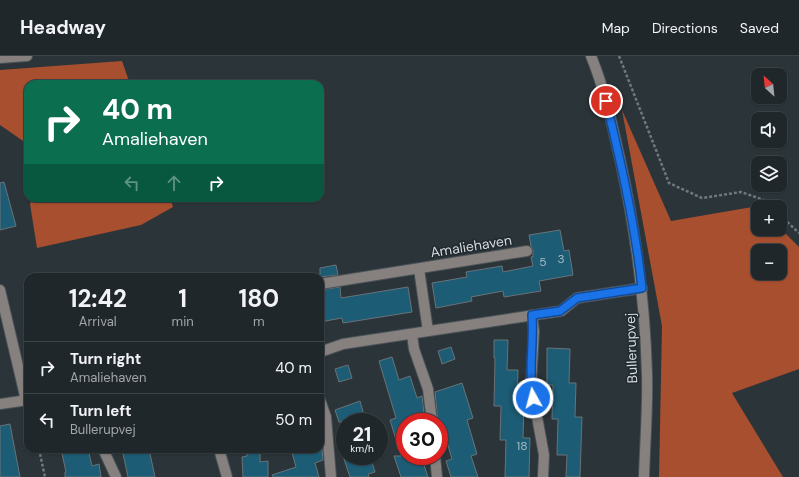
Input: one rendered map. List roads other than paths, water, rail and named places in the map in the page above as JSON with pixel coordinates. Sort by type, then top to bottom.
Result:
[{"type":"street","points":[[0,58],[27,56]]},
{"type":"street","name":"Bullerupvej","points":[[591,56],[606,101],[618,150],[629,200],[638,255],[644,310],[647,376],[644,477]]},
{"type":"street","name":"Amaliehaven","points":[[324,283],[527,251]]},
{"type":"street","name":"Amaliehaven","points":[[419,269],[428,331]]},
{"type":"street","points":[[324,351],[343,344],[560,311],[577,298],[642,288]]},
{"type":"street","points":[[0,290],[24,388]]},
{"type":"street","points":[[532,315],[534,331],[531,384],[544,455],[543,477]]},
{"type":"street","points":[[412,334],[414,349],[428,389],[431,413]]},
{"type":"street","points":[[0,404],[24,400]]},
{"type":"street","points":[[324,411],[326,417],[331,477]]},
{"type":"street","points":[[105,453],[116,477]]},
{"type":"street","points":[[220,453],[227,477]]},
{"type":"street","points":[[436,465],[438,477]]}]
